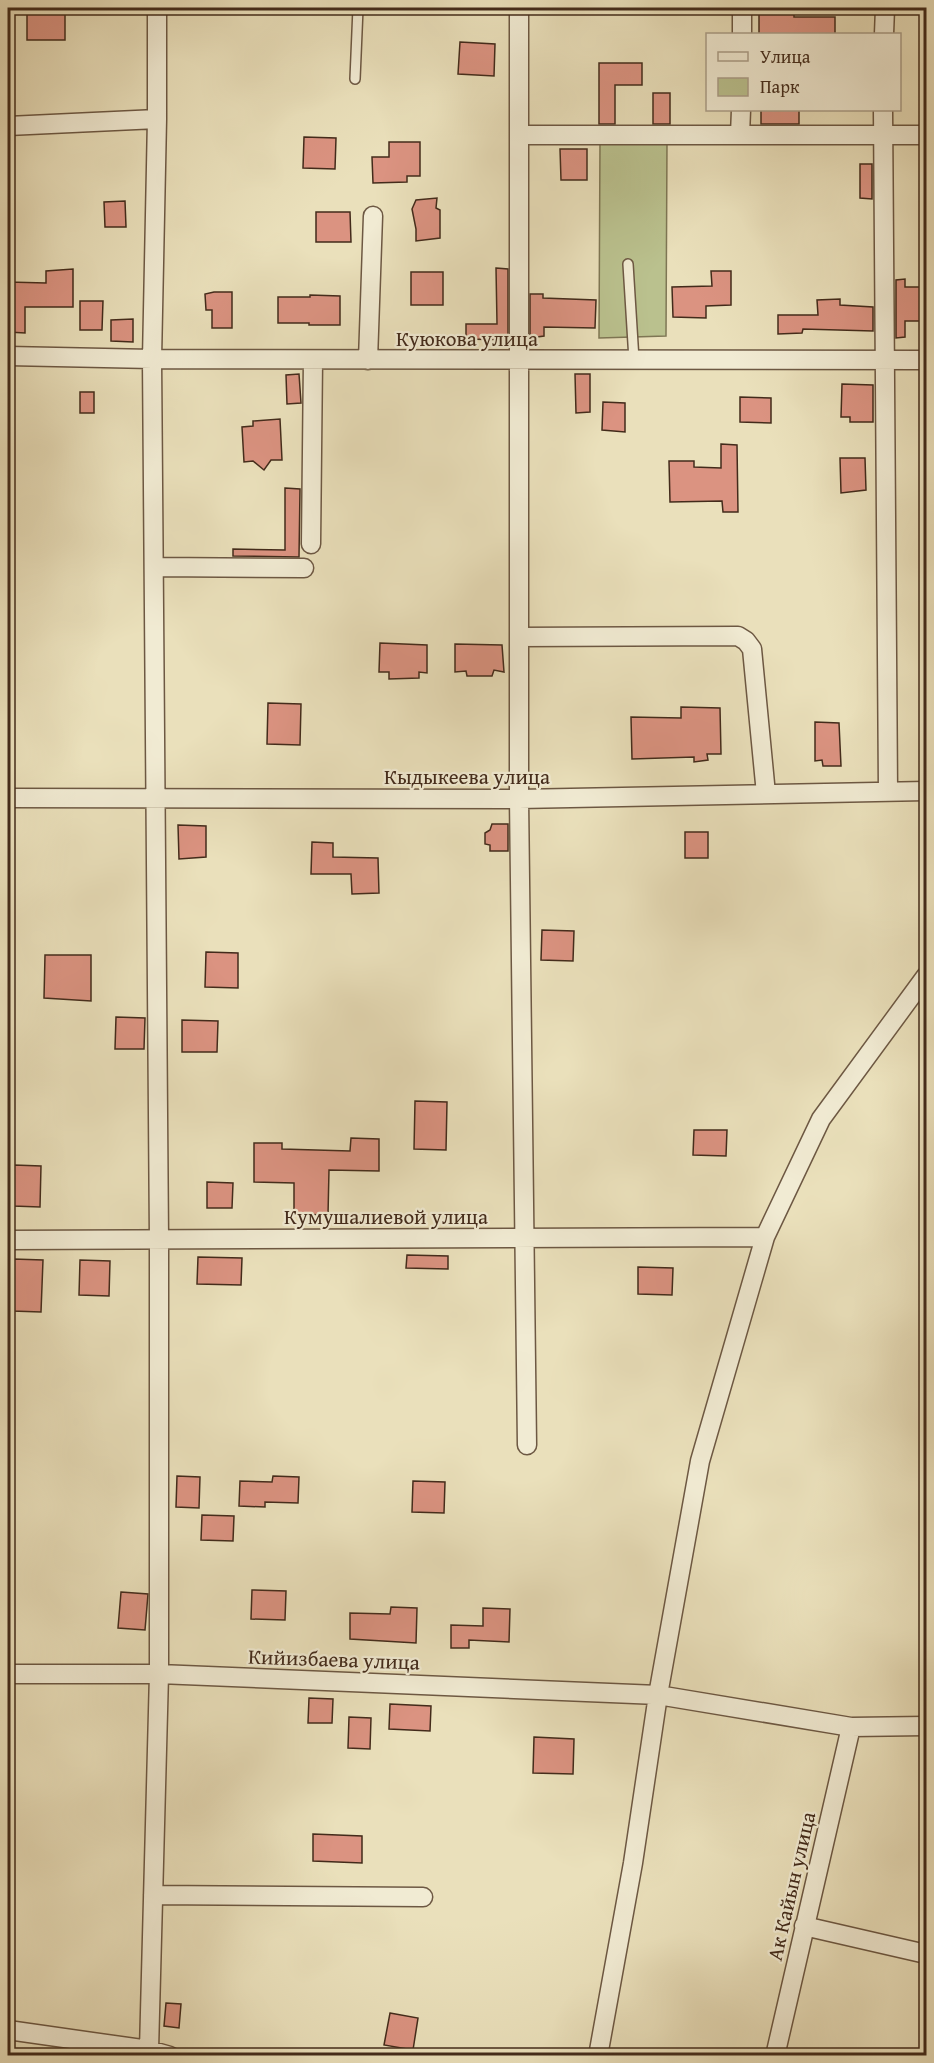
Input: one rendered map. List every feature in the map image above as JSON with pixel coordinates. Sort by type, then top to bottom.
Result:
[{"type":"street","points":[[8,2030],[161,2054],[153,1895],[159,1674],[157,800],[152,359],[157,8]]},
{"type":"street","points":[[519,8],[519,799],[527,1445]]},
{"type":"street","points":[[742,8],[742,33]]},
{"type":"street","points":[[884,33],[885,8]]},
{"type":"street","points":[[740,135],[741,111]]},
{"type":"street","points":[[883,111],[888,791]]},
{"type":"street","points":[[8,126],[157,119]]},
{"type":"street","points":[[520,135],[927,135]]},
{"type":"street","points":[[368,360],[373,216]]},
{"type":"street","name":"Куюкова улица","points":[[8,356],[313,360],[927,360]]},
{"type":"street","points":[[311,544],[313,360]]},
{"type":"street","points":[[154,567],[304,568]]},
{"type":"street","points":[[519,637],[738,636],[746,641],[752,649],[766,794]]},
{"type":"street","name":"Кыдыкеева улица","points":[[8,798],[519,799],[927,791]]},
{"type":"street","points":[[598,2055],[633,1863],[658,1695],[700,1461],[765,1237],[821,1119],[927,976]]},
{"type":"street","name":"Кумушалиевой улица","points":[[8,1240],[765,1237]]},
{"type":"street","name":"Кийизбаева улица","points":[[8,1674],[159,1674],[658,1695],[851,1727],[927,1726]]},
{"type":"street","name":"Ак Кайын улица","points":[[775,2055],[851,1727]]},
{"type":"street","points":[[153,1895],[423,1897]]},
{"type":"street","points":[[804,1926],[927,1954]]},
{"type":"lane","points":[[355,79],[358,8]]},
{"type":"lane","points":[[628,264],[634,360]]},
{"type":"green space","points":[[600,141],[667,143],[666,336],[599,338]]},
{"type":"building","points":[[27,8],[65,8],[65,40],[27,40]]},
{"type":"building","points":[[759,8],[794,8],[794,17],[835,17],[835,33],[759,33]]},
{"type":"building","points":[[460,42],[495,44],[494,76],[458,74]]},
{"type":"building","points":[[599,63],[642,63],[642,85],[615,85],[615,124],[599,124]]},
{"type":"building","points":[[653,93],[670,93],[670,124],[653,124]]},
{"type":"building","points":[[761,111],[799,111],[799,124],[761,124]]},
{"type":"building","points":[[304,137],[336,138],[335,169],[303,168]]},
{"type":"building","points":[[389,142],[420,142],[420,176],[407,176],[407,182],[373,183],[372,157],[389,157]]},
{"type":"building","points":[[560,149],[587,149],[587,180],[561,180]]},
{"type":"building","points":[[860,164],[872,164],[872,199],[860,198]]},
{"type":"building","points":[[437,198],[436,208],[440,210],[440,238],[416,241],[412,209],[416,200]]},
{"type":"building","points":[[125,201],[126,227],[105,227],[104,202]]},
{"type":"building","points":[[316,212],[350,212],[351,242],[316,242]]},
{"type":"building","points":[[496,268],[508,269],[508,340],[466,339],[466,324],[497,324]]},
{"type":"building","points":[[73,269],[73,307],[25,307],[25,333],[8,332],[8,282],[46,283],[46,271]]},
{"type":"building","points":[[711,271],[731,271],[731,305],[706,306],[706,318],[673,317],[672,287],[712,286]]},
{"type":"building","points":[[411,272],[443,272],[443,305],[411,305]]},
{"type":"building","points":[[905,279],[905,287],[927,287],[927,321],[905,321],[905,337],[896,338],[896,280]]},
{"type":"building","points":[[232,292],[232,328],[212,328],[212,310],[206,310],[205,294]]},
{"type":"building","points":[[530,294],[543,294],[543,298],[596,300],[595,328],[544,327],[544,336],[530,338]]},
{"type":"building","points":[[310,295],[340,296],[340,325],[278,323],[278,297],[310,297]]},
{"type":"building","points":[[840,299],[840,305],[873,307],[873,331],[803,329],[802,333],[778,334],[778,315],[818,315],[817,300]]},
{"type":"building","points":[[80,301],[103,301],[102,330],[80,330]]},
{"type":"building","points":[[133,319],[133,342],[111,341],[111,320]]},
{"type":"building","points":[[299,374],[301,403],[287,404],[286,375]]},
{"type":"building","points":[[575,374],[590,374],[590,412],[576,413]]},
{"type":"building","points":[[842,384],[873,385],[873,422],[850,422],[850,417],[841,417]]},
{"type":"building","points":[[80,392],[94,392],[94,413],[80,413]]},
{"type":"building","points":[[740,397],[771,398],[771,423],[740,422]]},
{"type":"building","points":[[603,402],[625,403],[625,432],[602,430]]},
{"type":"building","points":[[280,419],[282,460],[271,460],[264,470],[253,461],[244,462],[242,427],[253,426],[253,421]]},
{"type":"building","points":[[721,444],[737,445],[738,512],[723,512],[722,501],[670,502],[669,461],[694,461],[694,467],[721,468]]},
{"type":"building","points":[[840,458],[865,458],[866,490],[841,493]]},
{"type":"building","points":[[285,488],[300,489],[299,557],[233,556],[233,549],[285,550]]},
{"type":"building","points":[[380,643],[427,645],[427,673],[419,672],[419,678],[389,679],[389,672],[379,672]]},
{"type":"building","points":[[455,644],[502,645],[504,672],[494,670],[492,676],[467,676],[466,671],[455,672]]},
{"type":"building","points":[[268,703],[301,704],[300,745],[267,744]]},
{"type":"building","points":[[681,707],[720,708],[721,754],[707,754],[708,760],[694,762],[694,757],[632,759],[631,717],[681,718]]},
{"type":"building","points":[[815,722],[839,723],[841,766],[823,766],[822,760],[815,761]]},
{"type":"building","points":[[492,824],[508,824],[508,851],[490,851],[490,845],[485,844],[485,833],[490,830]]},
{"type":"building","points":[[178,825],[206,826],[206,857],[179,859]]},
{"type":"building","points":[[685,832],[708,832],[708,858],[685,858]]},
{"type":"building","points":[[312,842],[333,843],[333,857],[378,858],[379,893],[352,894],[351,874],[311,874]]},
{"type":"building","points":[[542,930],[574,931],[573,961],[541,960]]},
{"type":"building","points":[[206,952],[238,953],[238,988],[205,987]]},
{"type":"building","points":[[45,955],[91,955],[91,1001],[44,998]]},
{"type":"building","points":[[116,1017],[145,1018],[144,1049],[115,1049]]},
{"type":"building","points":[[182,1020],[218,1021],[217,1052],[182,1052]]},
{"type":"building","points":[[415,1101],[447,1102],[446,1150],[414,1149]]},
{"type":"building","points":[[694,1130],[727,1130],[726,1156],[693,1155]]},
{"type":"building","points":[[351,1138],[379,1139],[379,1171],[329,1170],[328,1215],[294,1214],[294,1183],[254,1182],[254,1143],[282,1143],[282,1149],[350,1151]]},
{"type":"building","points":[[14,1165],[41,1166],[40,1207],[13,1206]]},
{"type":"building","points":[[207,1182],[233,1183],[232,1208],[207,1208]]},
{"type":"building","points":[[407,1255],[448,1256],[448,1269],[406,1268]]},
{"type":"building","points":[[198,1257],[242,1258],[241,1285],[197,1284]]},
{"type":"building","points":[[13,1259],[43,1260],[41,1312],[12,1311]]},
{"type":"building","points":[[80,1260],[110,1261],[109,1296],[79,1295]]},
{"type":"building","points":[[638,1267],[673,1268],[672,1295],[638,1294]]},
{"type":"building","points":[[177,1476],[200,1477],[199,1508],[176,1507]]},
{"type":"building","points":[[273,1476],[299,1477],[298,1503],[265,1502],[265,1507],[239,1506],[240,1481],[272,1482]]},
{"type":"building","points":[[413,1481],[445,1482],[444,1513],[412,1512]]},
{"type":"building","points":[[202,1515],[234,1516],[233,1541],[201,1540]]},
{"type":"building","points":[[252,1590],[286,1591],[285,1620],[251,1619]]},
{"type":"building","points":[[121,1592],[148,1594],[145,1630],[118,1628]]},
{"type":"building","points":[[391,1607],[417,1608],[416,1643],[350,1639],[350,1613],[390,1614]]},
{"type":"building","points":[[483,1608],[510,1609],[509,1642],[469,1640],[469,1648],[451,1648],[451,1625],[483,1626]]},
{"type":"building","points":[[309,1698],[333,1699],[332,1723],[308,1723]]},
{"type":"building","points":[[390,1704],[431,1706],[430,1731],[389,1729]]},
{"type":"building","points":[[349,1717],[371,1718],[370,1749],[348,1748]]},
{"type":"building","points":[[534,1737],[574,1739],[573,1774],[533,1773]]},
{"type":"building","points":[[313,1834],[362,1836],[362,1863],[313,1861]]},
{"type":"building","points":[[166,2003],[181,2004],[179,2028],[164,2026]]},
{"type":"building","points":[[390,2013],[418,2018],[413,2050],[384,2045]]}]
